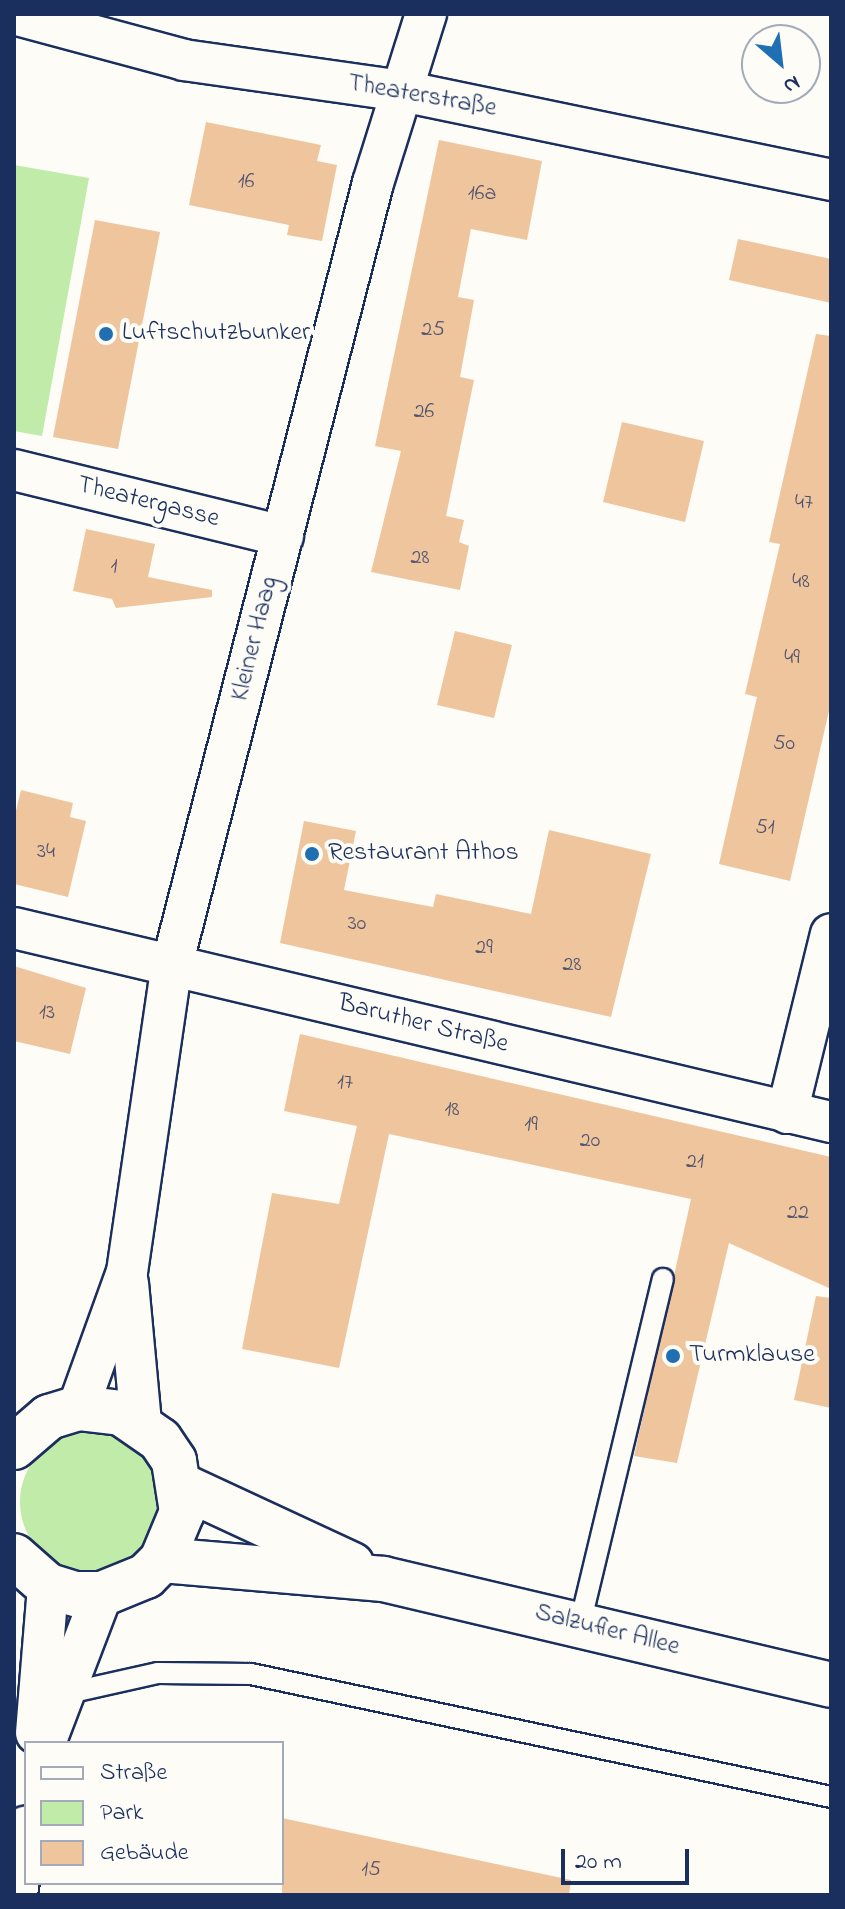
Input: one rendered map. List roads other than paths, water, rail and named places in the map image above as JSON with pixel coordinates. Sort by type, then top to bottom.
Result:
[{"type":"main road","points":[[14,1447],[49,1417],[78,1408],[121,1413],[141,1423],[160,1440],[182,1486],[179,1525],[162,1560],[135,1582],[102,1594],[75,1594],[48,1586],[14,1556]]},
{"type":"main road","name":"Salzufler Allee","points":[[182,1486],[383,1579]]},
{"type":"main road","name":"Salzufler Allee","points":[[162,1560],[383,1579],[831,1685]]},
{"type":"street","name":"Theaterstraße","points":[[14,14],[184,60],[402,91],[831,180]]},
{"type":"street","name":"Kleiner Haag","points":[[78,1408],[127,1272],[172,965],[373,183],[426,14]]},
{"type":"street","name":"Theatergasse","points":[[14,470],[283,536]]},
{"type":"street","name":"Baruther Straße","points":[[14,928],[831,1122]]},
{"type":"street","points":[[787,1113],[831,934]]},
{"type":"street","name":"Kleiner Haag","points":[[127,1272],[141,1423]]},
{"type":"street","points":[[35,1741],[48,1586]]},
{"type":"street","points":[[46,1741],[102,1594]]},
{"type":"street","points":[[17,1895],[24,1842]]},
{"type":"lane","points":[[580,1624],[663,1279]]},
{"type":"lane","points":[[64,1694],[158,1673],[251,1674],[831,1797]]},
{"type":"place","name":"Luftschutzbunker","points":[[106,334]]},
{"type":"place","name":"Restaurant Athos","points":[[312,854]]},
{"type":"place","name":"Turmklause","points":[[673,1356]]}]
